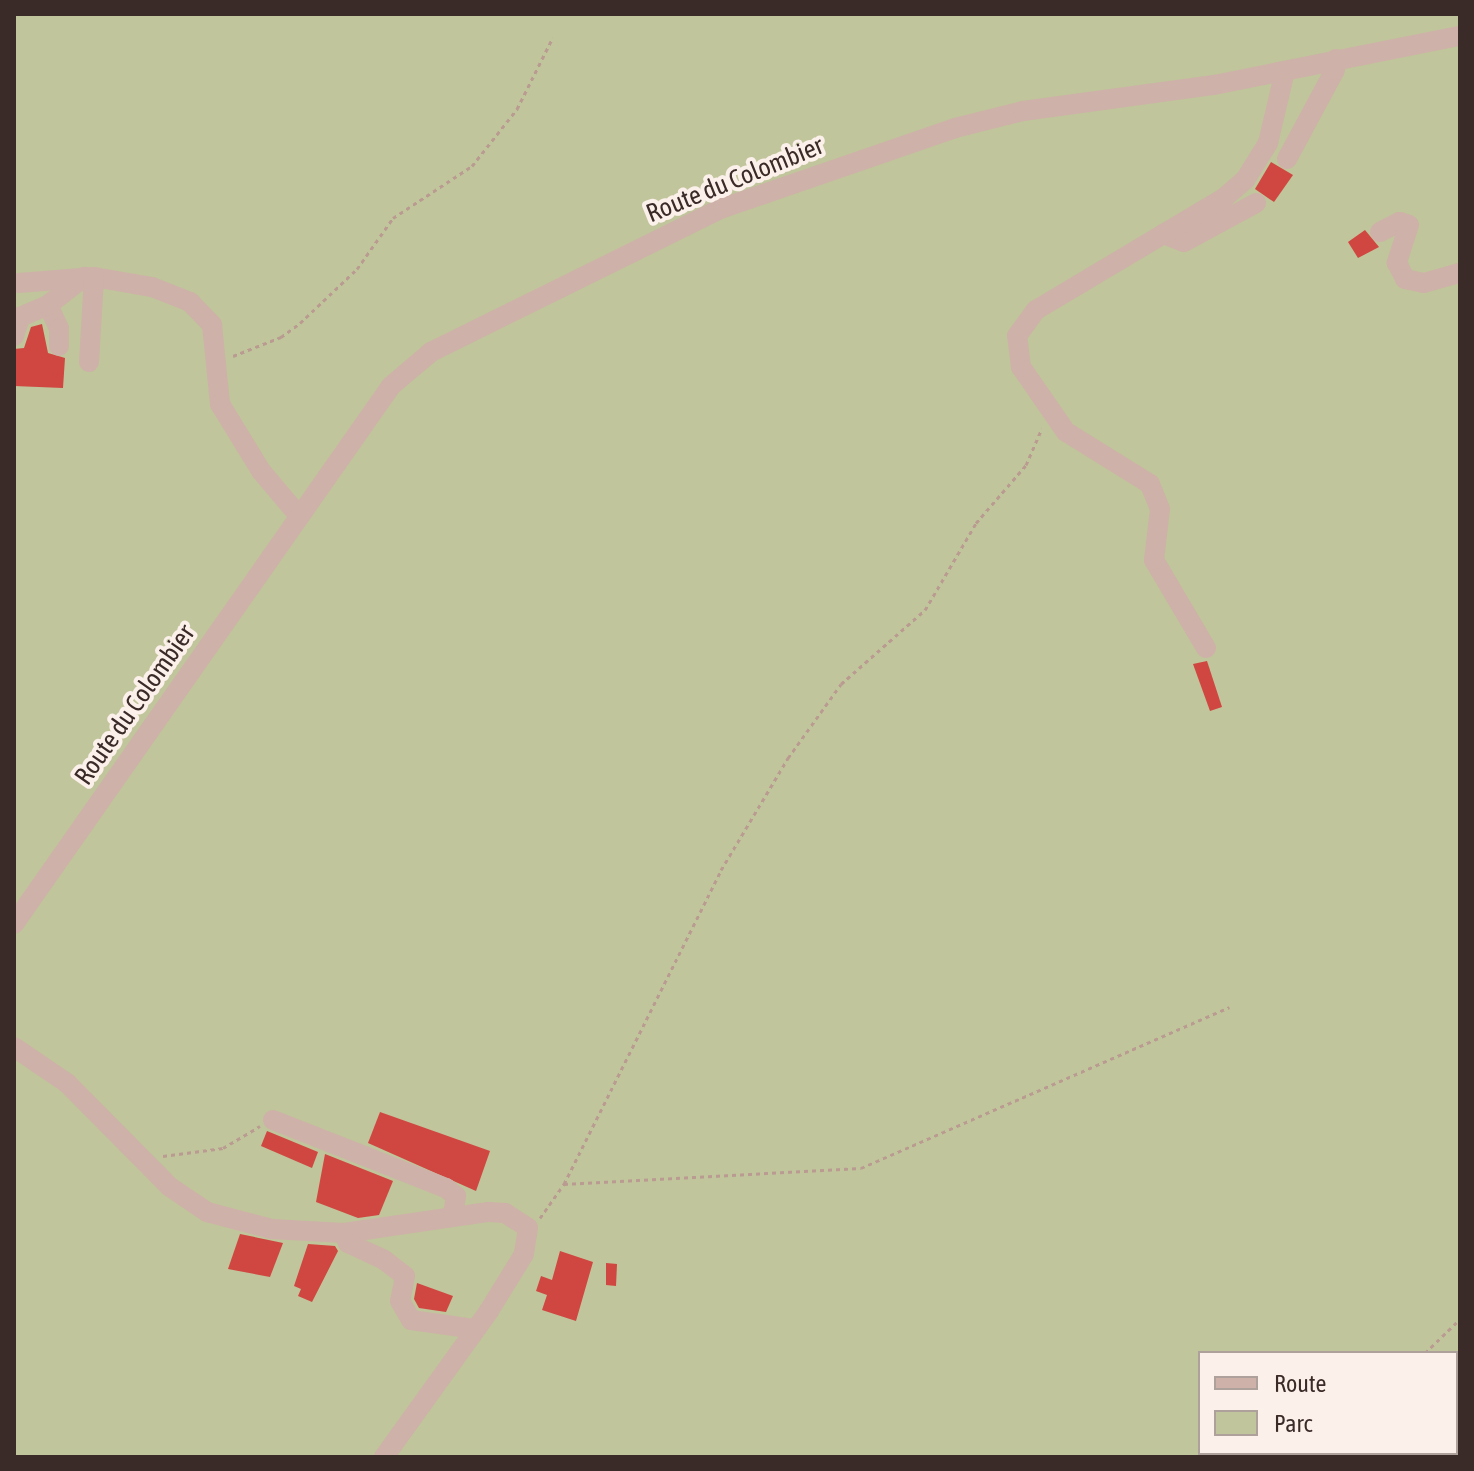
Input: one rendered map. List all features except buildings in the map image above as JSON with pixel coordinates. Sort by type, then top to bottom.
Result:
[{"type":"street","name":"Route du Colombier","points":[[14,924],[299,516],[410,365],[696,220],[955,128],[1023,111],[1285,71],[1460,36]]},
{"type":"street","points":[[1287,159],[1335,70],[1336,59]]},
{"type":"street","points":[[1206,648],[1154,560],[1160,509],[1150,484],[1066,432],[1047,409],[1021,367],[1017,350],[1022,324],[1036,310],[1224,198],[1258,164],[1282,99],[1285,71]]},
{"type":"street","points":[[1163,234],[1170,241],[1184,242],[1256,203]]},
{"type":"street","points":[[1380,232],[1400,222],[1409,225],[1397,263],[1405,279],[1424,283],[1460,273]]},
{"type":"street","points":[[14,336],[20,317],[48,305],[89,277]]},
{"type":"street","points":[[89,277],[89,362]]},
{"type":"street","points":[[19,283],[89,277],[152,287],[190,302],[212,325],[220,404],[231,426],[299,516]]},
{"type":"street","points":[[48,305],[59,329],[59,346]]},
{"type":"street","points":[[14,1047],[67,1083],[184,1199],[207,1212],[272,1229],[344,1233],[453,1214],[505,1213]]},
{"type":"street","points":[[273,1120],[446,1188],[505,1213],[528,1228],[524,1254],[384,1457]]},
{"type":"street","points":[[446,1188],[456,1196],[453,1214]]},
{"type":"street","points":[[344,1233],[348,1243],[405,1276],[400,1301],[411,1320],[475,1329]]},
{"type":"path","points":[[214,358],[242,355],[281,337],[357,269],[393,218],[472,166],[517,109],[553,37]]},
{"type":"path","points":[[528,1228],[564,1184],[721,870],[780,770],[841,684],[925,610],[976,523],[1026,465],[1047,409]]},
{"type":"path","points":[[564,1184],[861,1168],[1229,1007]]},
{"type":"path","points":[[147,1163],[223,1148],[273,1120]]},
{"type":"path","points":[[1427,1351],[1460,1319]]},
{"type":"green space","points":[[14,14],[1460,14],[1460,1457],[14,1457]]}]
